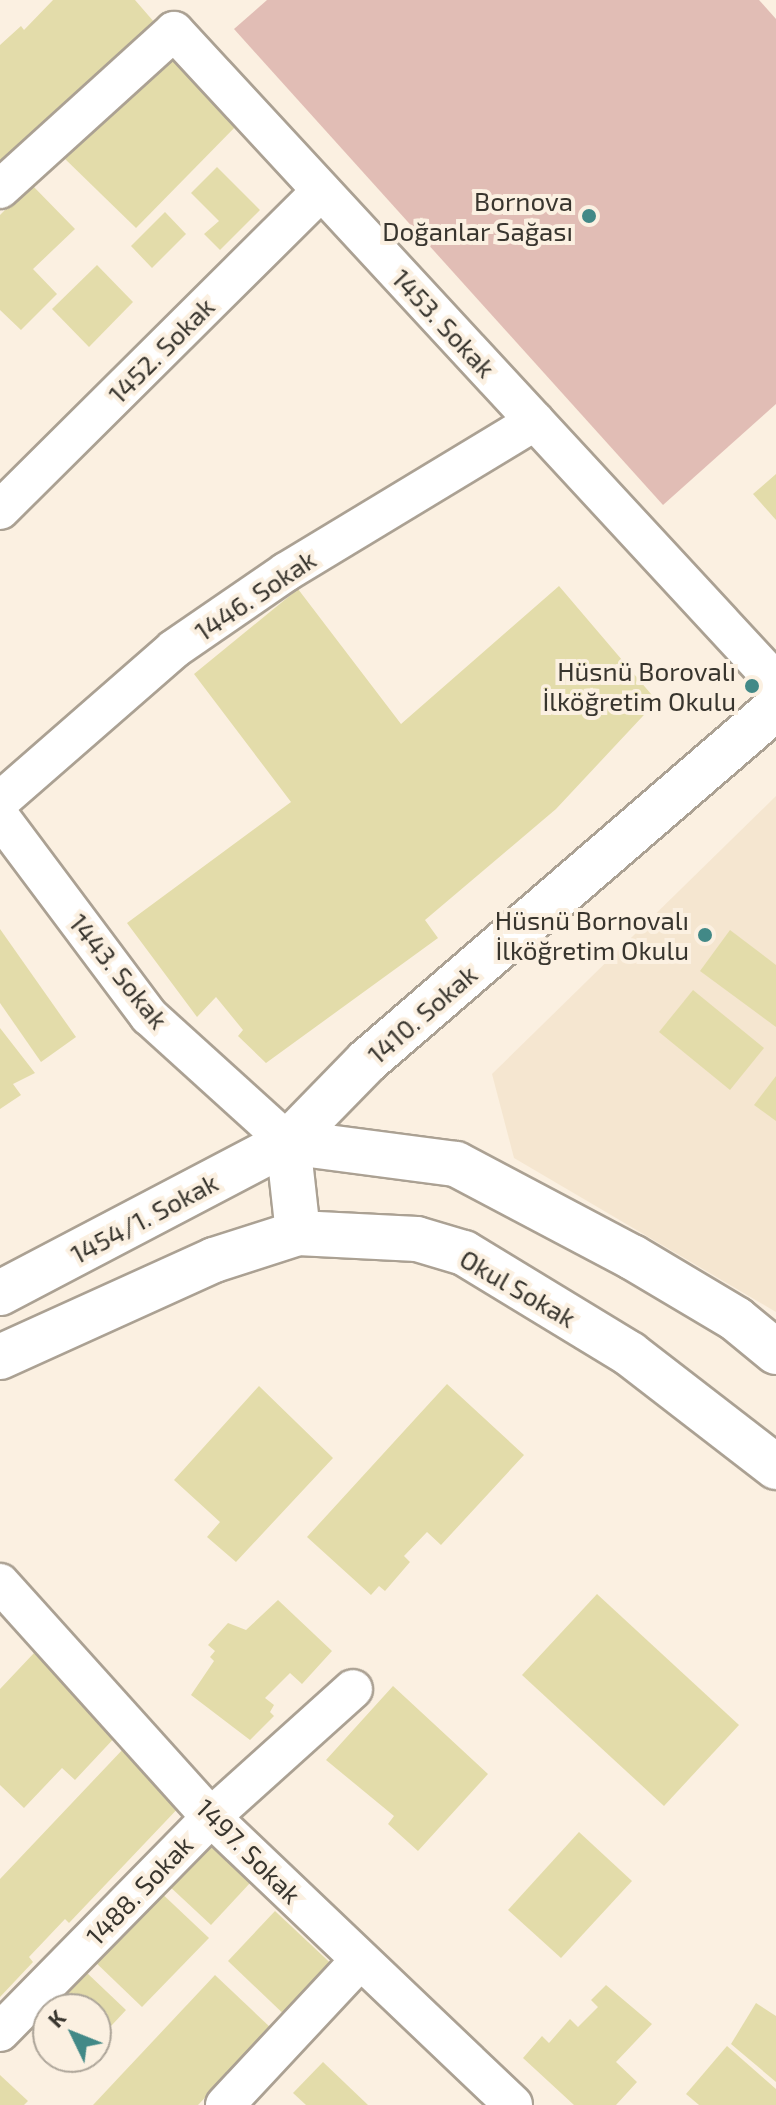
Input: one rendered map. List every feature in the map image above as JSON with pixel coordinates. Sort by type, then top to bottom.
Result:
[{"type":"main road","name":"1410. Sokak","points":[[288,1142],[367,1061],[770,724]]},
{"type":"main road","points":[[298,1233],[288,1142],[456,1164],[671,1280],[736,1319],[776,1352]]},
{"type":"main road","name":"1454/1. Sokak","points":[[0,1293],[288,1142]]},
{"type":"main road","name":"Okul Sokak","points":[[0,1357],[214,1260],[298,1233],[417,1239],[464,1253],[630,1354],[776,1467]]},
{"type":"street","name":"1453. Sokak","points":[[0,189],[174,31],[776,682]]},
{"type":"street","name":"1452. Sokak","points":[[0,510],[321,191]]},
{"type":"street","name":"1446. Sokak","points":[[0,801],[174,649],[286,572],[535,421]]},
{"type":"street","name":"1443. Sokak","points":[[0,817],[149,1016],[288,1142]]},
{"type":"street","name":"1497. Sokak","points":[[7,1607],[211,1817],[513,2105]]},
{"type":"street","name":"1488. Sokak","points":[[0,2032],[211,1817],[353,1689]]},
{"type":"street","points":[[225,2105],[360,1960]]},
{"type":"shaded area","name":"Bornova Doğanlar Sağası","points":[[267,0],[759,0],[776,19],[776,404],[663,505],[234,29]]},
{"type":"shaded area","name":"Hüsnü Bornovalı İlköğretim Okulu","points":[[776,796],[776,1312],[514,1158],[492,1074]]},
{"type":"building","points":[[53,0],[135,0],[161,30],[0,171],[0,45],[21,26],[24,30]]},
{"type":"building","points":[[168,50],[241,121],[136,228],[62,156]]},
{"type":"building","points":[[217,167],[260,210],[220,250],[204,234],[219,221],[191,193]]},
{"type":"building","points":[[31,184],[75,229],[33,269],[57,294],[21,330],[0,310],[0,215]]},
{"type":"building","points":[[165,212],[186,234],[152,268],[131,246]]},
{"type":"building","points":[[97,265],[133,302],[89,347],[52,309]]},
{"type":"building","points":[[776,474],[776,520],[753,494]]},
{"type":"building","points":[[559,586],[657,701],[556,809],[425,920],[438,938],[266,1063],[238,1036],[243,1030],[216,997],[197,1017],[127,923],[291,802],[194,674],[298,589],[401,724]]},
{"type":"building","points":[[0,929],[76,1037],[41,1062],[0,1003]]},
{"type":"building","points":[[730,930],[776,965],[776,1027],[700,971]]},
{"type":"building","points":[[693,990],[764,1048],[730,1090],[659,1032]]},
{"type":"building","points":[[0,1028],[35,1073],[13,1084],[21,1095],[0,1109]]},
{"type":"building","points":[[776,1076],[776,1121],[754,1105]]},
{"type":"building","points":[[447,1384],[524,1455],[441,1545],[427,1532],[404,1556],[410,1562],[385,1591],[379,1586],[371,1595],[307,1537]]},
{"type":"building","points":[[259,1386],[333,1458],[236,1562],[207,1537],[220,1522],[174,1480]]},
{"type":"building","points":[[597,1594],[739,1725],[664,1806],[522,1675]]},
{"type":"building","points":[[278,1600],[332,1651],[302,1684],[290,1673],[265,1698],[274,1705],[270,1712],[274,1716],[250,1740],[191,1695],[214,1661],[210,1657],[215,1651],[208,1645],[228,1623],[246,1630]]},
{"type":"building","points":[[34,1653],[119,1733],[75,1780],[62,1768],[24,1808],[0,1785],[0,1689]]},
{"type":"building","points":[[393,1686],[488,1774],[418,1851],[388,1824],[394,1816],[326,1760]]},
{"type":"building","points":[[125,1747],[183,1803],[69,1923],[65,1919],[29,1957],[33,1962],[0,1997],[0,1879]]},
{"type":"building","points":[[579,1832],[632,1881],[561,1958],[508,1910]]},
{"type":"building","points":[[206,1842],[250,1883],[211,1925],[167,1884]]},
{"type":"building","points":[[157,1889],[209,1938],[142,2007],[91,1958]]},
{"type":"building","points":[[275,1911],[340,1972],[292,2022],[228,1961]]},
{"type":"building","points":[[86,1972],[108,1993],[66,1993]]},
{"type":"building","points":[[215,1975],[271,2028],[245,2056],[198,2105],[93,2105]]},
{"type":"building","points":[[606,1985],[652,2024],[616,2062],[637,2082],[616,2105],[574,2105],[523,2058],[542,2036],[549,2043],[570,2019],[578,2027],[598,2007],[591,2000]]},
{"type":"building","points":[[112,1997],[126,2010],[112,2025]]},
{"type":"building","points":[[756,2003],[776,2016],[776,2082],[731,2044]]},
{"type":"building","points":[[727,2046],[776,2089],[776,2105],[699,2105],[686,2094]]},
{"type":"building","points":[[323,2062],[368,2105],[306,2105],[293,2093]]},
{"type":"building","points":[[0,2075],[28,2101],[24,2105],[0,2105]]},
{"type":"place","name":"Bornova Doğanlar Sağası","points":[[589,216]]},
{"type":"place","name":"Hüsnü Borovalı İlköğretim Okulu","points":[[752,686]]},
{"type":"place","name":"Hüsnü Bornovalı İlköğretim Okulu","points":[[705,935]]}]
